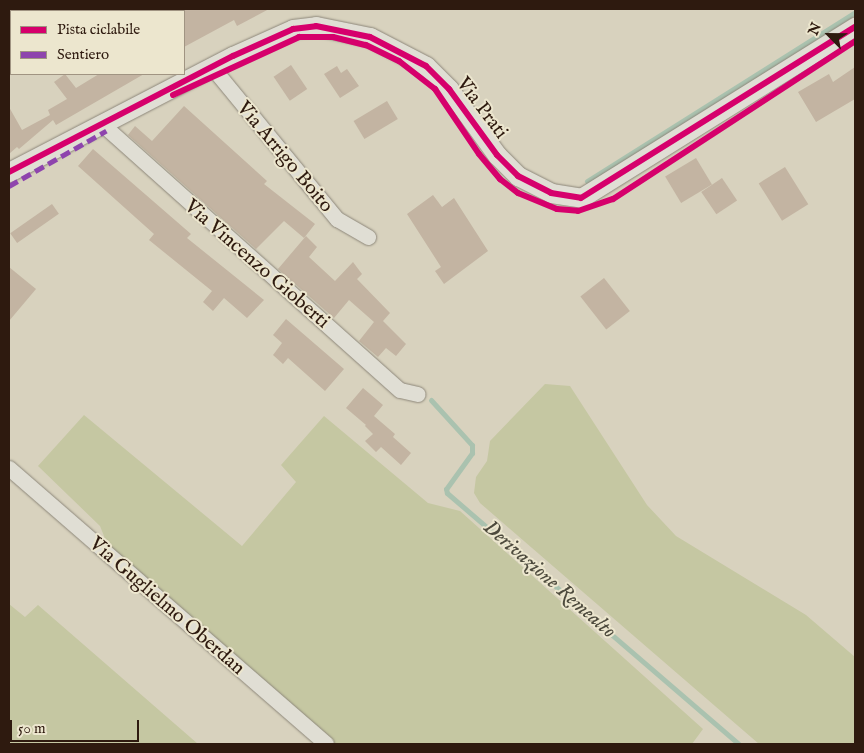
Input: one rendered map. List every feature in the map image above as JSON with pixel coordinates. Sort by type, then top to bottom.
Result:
[{"type":"street","name":"Via Prati","points":[[9,172],[212,67],[293,29],[316,26],[370,37],[426,66],[449,89],[496,155],[518,176],[551,193],[581,198],[855,27]]},
{"type":"street","name":"Via Arrigo Boito","points":[[212,67],[337,219],[368,237]]},
{"type":"street","name":"Via Vincenzo Gioberti","points":[[102,124],[400,390],[418,394]]},
{"type":"street","name":"Via Guglielmo Oberdan","points":[[9,468],[326,744]]},
{"type":"green space","points":[[545,384],[570,386],[647,505],[676,536],[806,615],[855,657],[855,744],[759,744],[480,503],[474,493],[476,477],[487,461],[490,441]]},
{"type":"green space","points":[[84,415],[242,546],[296,482],[281,465],[324,416],[428,503],[460,511],[703,729],[692,744],[335,744],[108,546],[100,526],[38,466]]},
{"type":"green space","points":[[9,604],[25,617],[38,605],[198,744],[9,744]]},
{"type":"building","points":[[269,9],[237,26],[234,20],[185,46],[184,10]]},
{"type":"building","points":[[291,65],[307,89],[290,101],[274,77]]},
{"type":"building","points":[[337,66],[341,73],[347,69],[359,86],[340,98],[324,74]]},
{"type":"building","points":[[855,67],[855,99],[816,122],[798,92],[829,74],[833,82]]},
{"type":"building","points":[[66,75],[76,88],[97,75],[142,75],[56,125],[53,120],[19,149],[17,147],[9,154],[9,107],[22,130],[50,115],[48,110],[67,99],[54,82]]},
{"type":"building","points":[[387,101],[398,119],[364,139],[354,121]]},
{"type":"building","points":[[184,106],[267,181],[264,184],[315,224],[304,238],[284,221],[256,249],[128,135],[135,126],[152,141]]},
{"type":"building","points":[[93,149],[191,234],[187,238],[264,300],[247,318],[224,298],[213,311],[203,302],[212,291],[149,240],[154,234],[78,166]]},
{"type":"building","points":[[696,158],[712,185],[681,203],[665,177]]},
{"type":"building","points":[[785,167],[808,204],[782,221],[759,183]]},
{"type":"building","points":[[722,178],[737,200],[716,214],[701,192]]},
{"type":"building","points":[[433,195],[442,207],[454,198],[488,251],[444,284],[435,271],[441,267],[407,214]]},
{"type":"building","points":[[52,204],[59,214],[17,243],[10,233]]},
{"type":"building","points":[[306,236],[317,247],[309,257],[335,281],[353,262],[362,274],[357,279],[390,313],[383,321],[406,344],[396,356],[386,348],[378,357],[359,341],[374,322],[349,300],[334,318],[278,269]]},
{"type":"building","points":[[9,267],[36,289],[9,321]]},
{"type":"building","points":[[604,278],[630,311],[606,330],[580,296]]},
{"type":"building","points":[[286,319],[344,369],[325,391],[288,358],[283,364],[273,355],[282,343],[273,335]]},
{"type":"building","points":[[363,388],[383,405],[374,416],[395,434],[393,437],[411,453],[401,465],[381,447],[376,452],[365,441],[373,434],[366,425],[346,408]]},
{"type":"waterway","name":"Derivazione Remealto","points":[[587,181],[855,12]]},
{"type":"waterway","name":"Derivazione Remealto","points":[[431,400],[472,445],[472,453],[446,489],[447,493],[739,744]]},
{"type":"marked path","points":[[9,186],[106,131]]},
{"type":"cycle path","points":[[9,172],[233,56],[293,29],[316,26],[370,37],[426,66],[449,89],[497,155],[518,176],[551,193],[581,198],[855,27]]},
{"type":"cycle path","points":[[173,95],[299,37],[333,37],[366,45],[399,61],[435,89],[479,154],[500,179],[518,193],[557,209],[578,211],[613,199],[855,41]]}]
